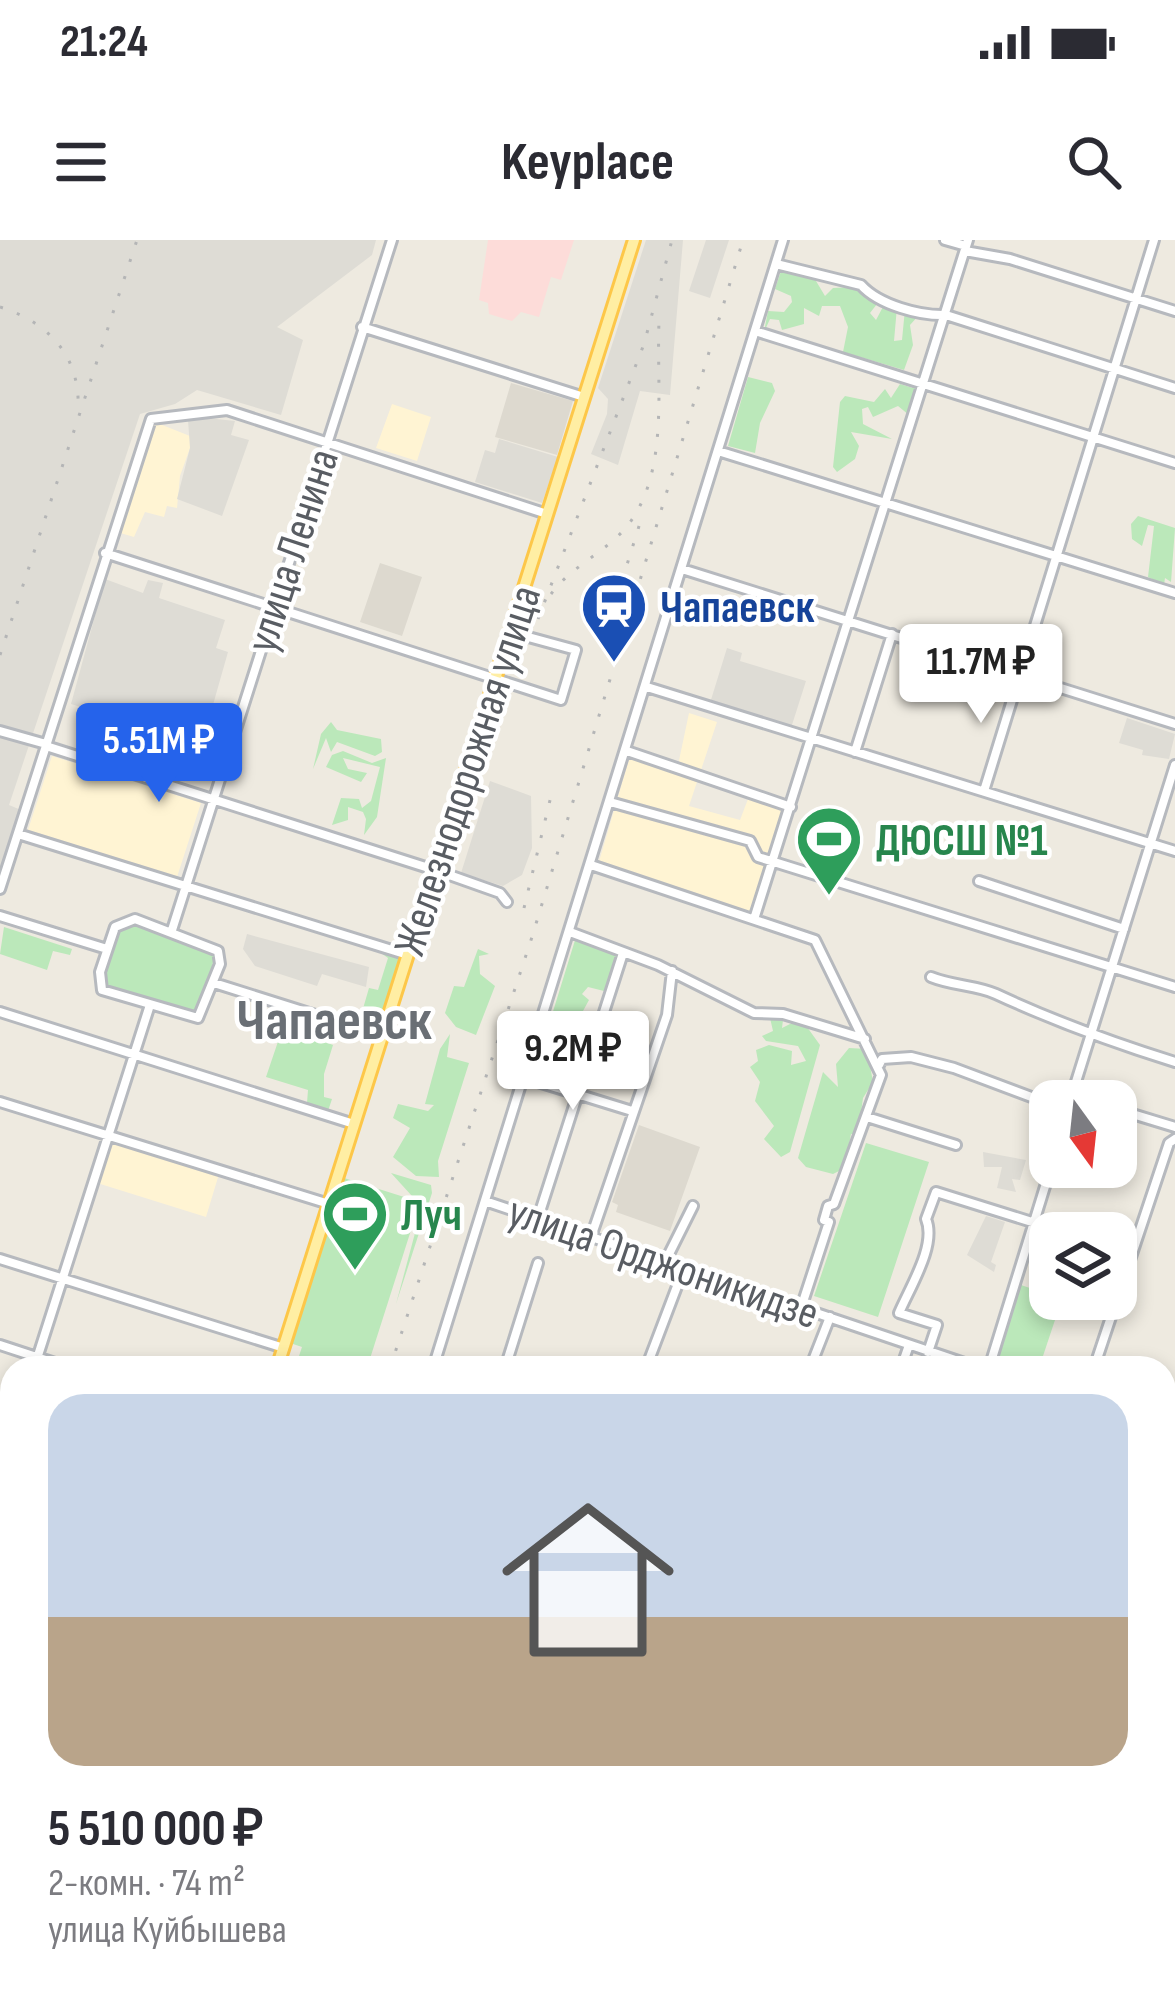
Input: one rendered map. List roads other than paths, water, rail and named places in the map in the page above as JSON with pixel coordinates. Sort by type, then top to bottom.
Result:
[{"type":"main road","name":"Железнодорожная улица","points":[[281,1356],[634,240]]},
{"type":"street","name":"улица Ленина","points":[[172,930],[392,240]]},
{"type":"street","points":[[437,1356],[783,240]]},
{"type":"street","points":[[945,240],[1175,311]]},
{"type":"street","points":[[984,791],[1154,240]]},
{"type":"street","points":[[754,916],[966,246]]},
{"type":"street","points":[[776,264],[861,285],[871,296],[930,316],[946,316],[1175,388]]},
{"type":"street","points":[[362,327],[584,397]]},
{"type":"street","points":[[755,332],[1175,464]]},
{"type":"street","points":[[0,889],[105,553],[147,426],[155,417],[219,408],[547,514]]},
{"type":"street","points":[[718,451],[1175,593]]},
{"type":"street","points":[[105,553],[494,682],[562,700],[576,650],[510,632]]},
{"type":"street","points":[[682,568],[1175,724]]},
{"type":"street","points":[[855,752],[892,634]]},
{"type":"street","points":[[647,686],[1175,851]]},
{"type":"street","points":[[0,731],[435,870],[500,893],[507,902]]},
{"type":"street","points":[[627,752],[791,807]]},
{"type":"street","points":[[1076,1080],[1175,765]]},
{"type":"street","points":[[610,802],[750,841],[758,857],[1175,987]]},
{"type":"street","points":[[18,834],[408,955]]},
{"type":"street","points":[[591,865],[815,940],[880,1070]]},
{"type":"street","points":[[979,881],[1124,929]]},
{"type":"street","points":[[0,916],[107,949]]},
{"type":"street","points":[[126,920],[172,930],[218,951],[214,983],[203,1013],[193,1020],[102,990],[99,978],[115,927],[126,920]]},
{"type":"street","points":[[570,932],[672,971],[754,1013],[783,1014],[867,1041],[890,1058],[955,1068],[1029,1096]]},
{"type":"street","points":[[538,1218],[580,1092],[619,938]]},
{"type":"street","points":[[591,1237],[667,1015],[672,971]]},
{"type":"street","points":[[932,976],[966,990],[994,992],[1090,1035],[1175,1062]]},
{"type":"street","points":[[214,983],[382,1036]]},
{"type":"street","points":[[38,1356],[148,1008]]},
{"type":"street","points":[[0,1012],[354,1124]]},
{"type":"street","points":[[801,1308],[829,1222],[824,1220],[827,1206],[834,1204],[880,1070],[890,1058]]},
{"type":"street","points":[[525,1078],[632,1111]]},
{"type":"street","points":[[0,1102],[329,1204]]},
{"type":"street","points":[[1137,1114],[1175,1126]]},
{"type":"street","points":[[867,1118],[956,1145]]},
{"type":"street","points":[[1137,1240],[1172,1141]]},
{"type":"street","points":[[928,1352],[937,1324],[899,1313],[926,1246],[930,1229],[926,1219],[936,1192],[1029,1221]]},
{"type":"street","name":"улица Орджоникидзе","points":[[485,1201],[935,1356]]},
{"type":"street","points":[[665,1262],[692,1206]]},
{"type":"street","points":[[993,1356],[1029,1235]]},
{"type":"street","points":[[0,1259],[284,1348]]},
{"type":"street","points":[[510,1356],[538,1263]]},
{"type":"street","points":[[651,1356],[684,1268]]},
{"type":"street","points":[[815,1356],[830,1317]]},
{"type":"street","points":[[1098,1356],[1110,1320]]},
{"type":"street","points":[[905,1356],[908,1345]]},
{"type":"railway","points":[[0,655],[137,240]]},
{"type":"railway","points":[[538,619],[644,344],[672,240]]},
{"type":"railway","points":[[394,1356],[532,937],[743,240]]},
{"type":"railway","points":[[0,307],[34,322],[59,345],[74,374],[78,411]]},
{"type":"railway","points":[[551,594],[622,532],[648,486],[658,432],[659,322]]},
{"type":"railway","points":[[606,632],[640,523]]},
{"type":"railway","points":[[524,908],[551,796]]},
{"type":"place","name":"Чапаевск","points":[[614,665]]},
{"type":"place","name":"ДЮСШ №1","points":[[829,898]]},
{"type":"place","name":"Луч","points":[[355,1273]]},
{"type":"district","name":"Чапаевск","points":[[334,1019]]}]
